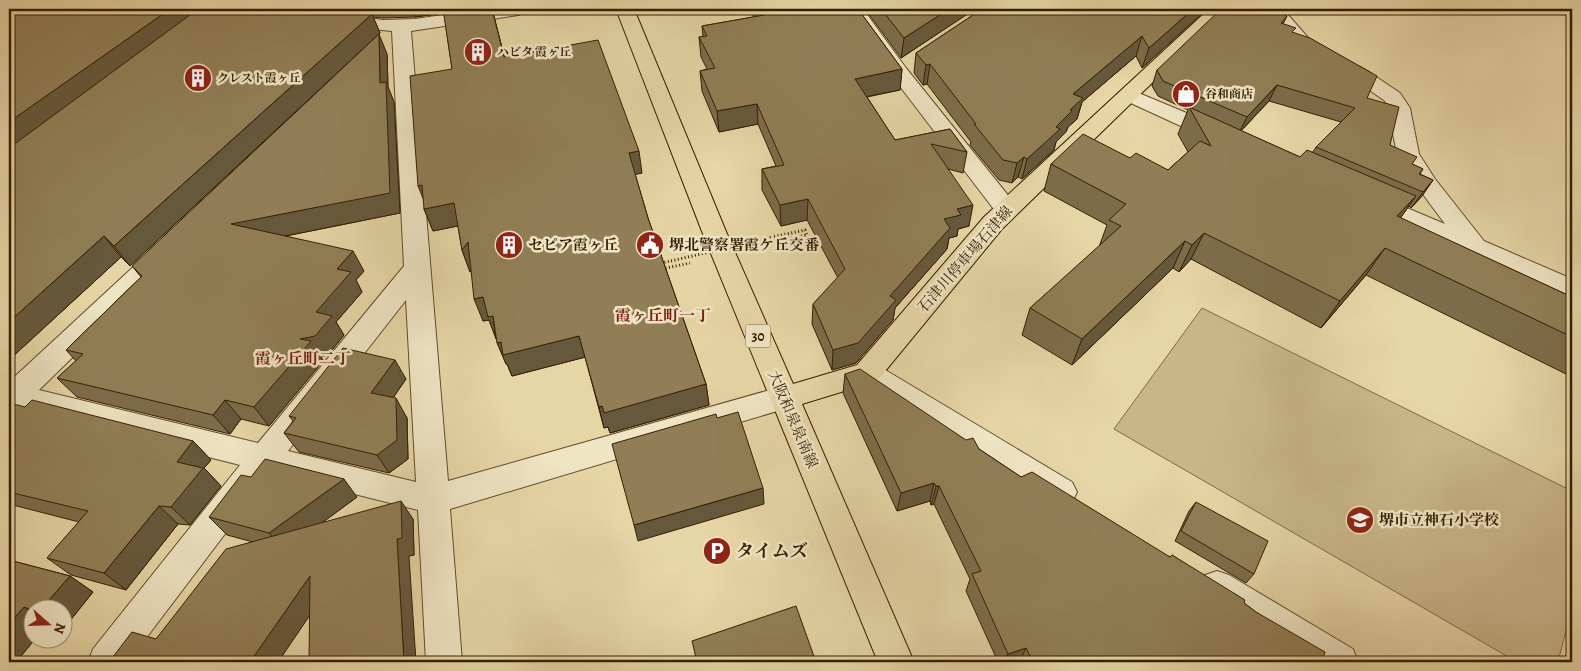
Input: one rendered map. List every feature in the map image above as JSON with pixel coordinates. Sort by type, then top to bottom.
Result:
[{"type":"main road","name":"大阪和泉泉南線","points":[[625,9],[784,398],[896,662]]},
{"type":"main road","name":"石津川停車場石津線","points":[[867,373],[993,224],[1219,9]]},
{"type":"main road","points":[[784,398],[867,373]]},
{"type":"street","points":[[326,18],[383,26],[401,26],[518,9]]},
{"type":"street","points":[[854,9],[907,66],[1007,210]]},
{"type":"street","points":[[1273,9],[1303,44],[1362,76],[1393,97],[1399,108],[1408,154],[1427,184],[1474,246]]},
{"type":"street","points":[[379,46],[401,26]]},
{"type":"street","points":[[401,26],[444,662]]},
{"type":"street","points":[[1129,95],[1238,143]]},
{"type":"street","points":[[1347,190],[1572,290]]},
{"type":"street","points":[[11,397],[186,231]]},
{"type":"street","points":[[106,662],[264,458],[417,268]]},
{"type":"street","points":[[867,373],[1087,507]]},
{"type":"street","points":[[11,397],[432,500],[784,398]]},
{"type":"street","points":[[1196,574],[1340,662]]},
{"type":"path","points":[[654,265],[805,230],[807,236],[760,246]]},
{"type":"path","points":[[656,270],[691,262]]},
{"type":"shaded area","points":[[1202,308],[1572,491],[1572,607],[1558,662],[1517,662],[1114,429]]},
{"type":"building","points":[[9,9],[170,9],[9,122]]},
{"type":"building","points":[[198,9],[333,9],[372,14],[114,246],[104,236],[9,322],[9,148]]},
{"type":"building","points":[[443,9],[492,9],[504,57],[598,40],[639,151],[629,153],[648,218],[706,384],[604,413],[602,406],[599,407],[579,336],[503,355],[501,342],[497,343],[493,316],[488,317],[483,297],[474,299],[468,242],[462,250],[454,203],[424,209],[422,185],[418,186],[410,76],[452,69]]},
{"type":"building","points":[[760,9],[858,9],[902,69],[855,79],[895,140],[950,129],[967,152],[931,144],[973,205],[957,209],[961,215],[944,219],[950,228],[890,296],[896,300],[858,343],[833,350],[813,304],[845,269],[808,199],[780,205],[762,169],[784,165],[757,104],[717,111],[700,71],[715,68],[699,37],[707,36],[702,26],[764,15]]},
{"type":"building","points":[[881,9],[949,9],[904,38]]},
{"type":"building","points":[[982,9],[1193,9],[1149,48],[1142,36],[1073,94],[1083,98],[1056,127],[1060,129],[1027,159],[1024,157],[1017,163],[1003,160],[930,64],[926,65],[916,53]]},
{"type":"building","points":[[1221,9],[1281,9],[1287,16],[1281,23],[1296,28],[1292,32],[1310,38],[1377,76],[1367,98],[1399,107],[1390,145],[1417,157],[1412,164],[1423,169],[1419,174],[1433,180],[1423,192],[1316,147],[1355,108],[1277,85],[1247,117],[1163,81],[1157,70]]},
{"type":"building","points":[[379,34],[380,83],[386,82],[390,193],[231,224],[353,251],[337,269],[351,272],[316,312],[332,316],[315,336],[300,339],[311,341],[254,407],[225,400],[213,415],[57,378],[83,354],[66,350],[142,276],[132,266]]},
{"type":"building","points":[[1189,107],[1300,157],[1307,150],[1416,196],[1397,216],[1572,297],[1572,337],[1385,248],[1340,301],[1204,233],[1192,245],[1185,241],[1082,339],[1030,308],[1121,226],[1109,220],[1126,204],[1051,164],[1083,134],[1130,158],[1136,153],[1168,170],[1200,141],[1211,146]]},
{"type":"building","points":[[343,348],[395,360],[371,393],[396,398],[397,440],[377,455],[284,433],[296,418],[289,416]]},
{"type":"building","points":[[860,369],[966,440],[973,438],[979,449],[1021,477],[1032,472],[1170,557],[1172,555],[1245,600],[1244,603],[1256,612],[1325,652],[1322,662],[1033,662],[1026,648],[1008,654],[972,574],[981,571],[939,486],[936,486],[934,483],[901,493],[845,374]]},
{"type":"building","points":[[32,400],[193,441],[177,462],[203,468],[171,507],[159,506],[104,573],[47,558],[88,511],[9,492],[9,404],[25,407]]},
{"type":"building","points":[[738,412],[763,488],[634,525],[612,444],[716,414],[717,418]]},
{"type":"building","points":[[265,459],[344,479],[269,533],[209,517],[241,475],[251,477]]},
{"type":"building","points":[[401,501],[402,538],[397,539],[404,662],[309,662],[310,576],[250,662],[109,662],[132,632],[156,639],[226,549]]},
{"type":"building","points":[[1196,502],[1268,541],[1254,574],[1181,531]]},
{"type":"building","points":[[9,560],[70,576],[51,598],[22,598],[22,609],[9,624]]},
{"type":"building","points":[[796,606],[816,662],[697,662],[692,641]]},
{"type":"place","name":"ハビタ 霞ヶ丘","points":[[478,52]]},
{"type":"place","name":"クレスト霞ヶ丘","points":[[198,78]]},
{"type":"place","name":"谷和商店","points":[[1186,94]]},
{"type":"place","name":"セピア霞ヶ丘","points":[[509,245]]},
{"type":"place","name":"堺北警察署霞ケ丘交番","points":[[650,245]]},
{"type":"place","name":"堺市立神石小学校","points":[[1360,520]]},
{"type":"place","name":"タイムズ","points":[[717,551]]},
{"type":"district","name":"霞ヶ丘町一丁","points":[[663,316]]},
{"type":"district","name":"霞ヶ丘町二丁","points":[[303,359]]}]
